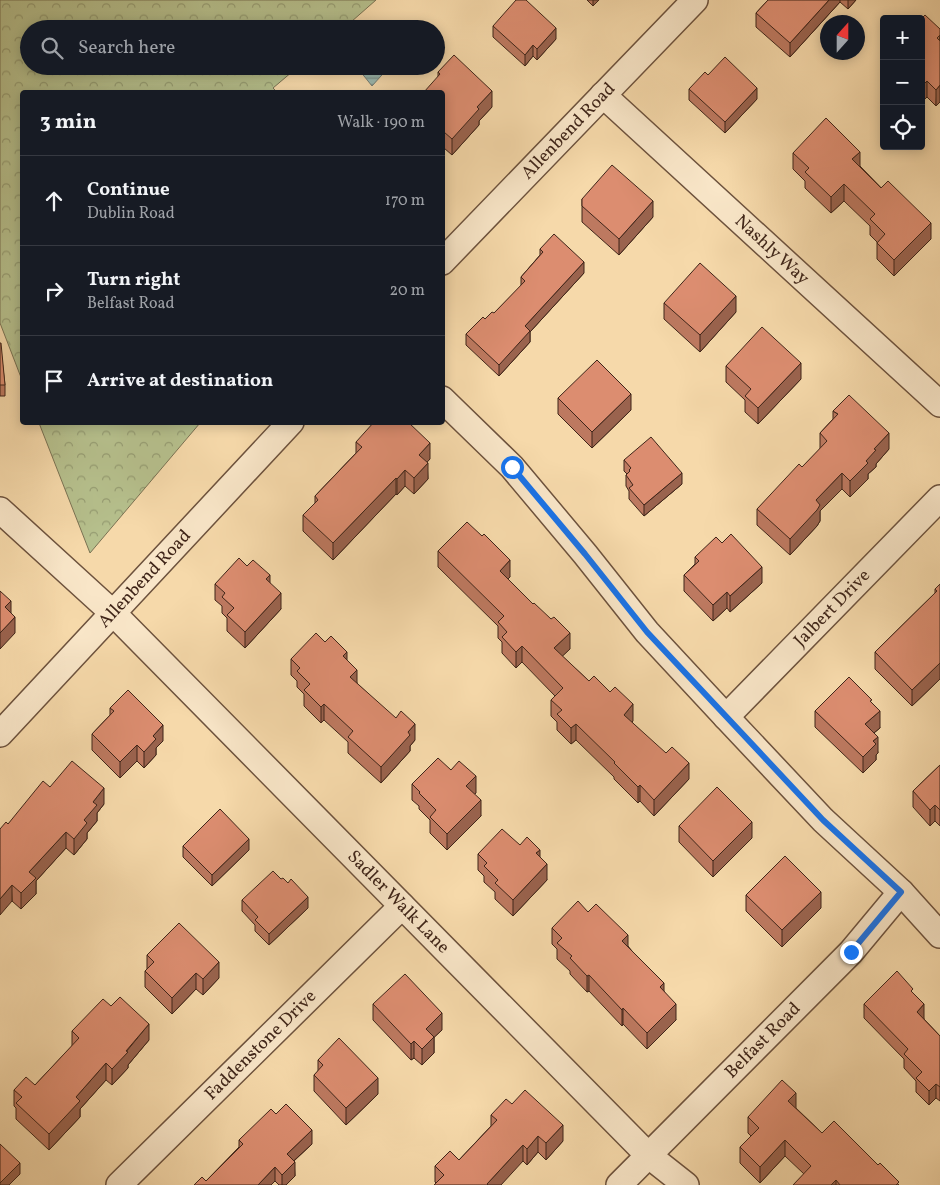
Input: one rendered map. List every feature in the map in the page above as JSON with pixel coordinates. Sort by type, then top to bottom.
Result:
[{"type":"street","name":"Allenbend Road","points":[[445,259],[695,0]]},
{"type":"street","name":"Nashly Way","points":[[603,95],[940,404]]},
{"type":"street","points":[[445,402],[512,467],[647,632],[823,820],[901,892],[940,935]]},
{"type":"street","name":"Allenbend Road","points":[[0,734],[114,614],[288,425]]},
{"type":"street","name":"Jalbert Drive","points":[[726,717],[940,498]]},
{"type":"street","name":"Sadler Walk Lane","points":[[0,510],[114,614],[648,1155],[686,1185]]},
{"type":"street","name":"Belfast Road","points":[[618,1185],[851,952],[901,892]]},
{"type":"street","name":"Faddenstone Drive","points":[[119,1185],[402,906]]},
{"type":"green space","points":[[0,0],[376,0],[353,20],[20,20],[20,75],[288,75],[273,88],[275,90],[20,90],[20,375],[0,323]]},
{"type":"green space","points":[[40,425],[198,425],[90,553]]},
{"type":"water","points":[[363,75],[382,75],[372,86]]},
{"type":"building","points":[[516,0],[526,0],[556,28],[537,49],[533,45],[525,55],[493,26]]},
{"type":"building","points":[[768,0],[829,0],[790,43],[756,13]]},
{"type":"building","points":[[925,15],[940,29],[940,35],[937,38],[940,41],[940,85],[936,90],[927,81],[925,83]]},
{"type":"building","points":[[454,55],[492,91],[477,107],[479,109],[452,139],[445,133],[445,90],[426,90],[439,75],[445,75],[445,65]]},
{"type":"building","points":[[725,57],[757,88],[725,122],[689,89],[705,72],[708,75]]},
{"type":"building","points":[[826,118],[860,152],[852,159],[881,188],[888,181],[931,223],[894,260],[877,243],[885,234],[870,219],[875,214],[844,184],[831,197],[805,172],[809,168],[793,153]]},
{"type":"building","points":[[612,165],[653,201],[619,239],[582,206],[582,199]]},
{"type":"building","points":[[554,234],[584,262],[525,326],[530,331],[499,365],[466,334],[483,317],[485,319],[492,312],[494,313],[525,281],[521,277],[543,252],[540,249]]},
{"type":"building","points":[[700,263],[736,296],[700,335],[664,303]]},
{"type":"building","points":[[762,327],[801,363],[758,408],[745,396],[751,389],[726,366]]},
{"type":"building","points":[[1,343],[5,385],[0,385]]},
{"type":"building","points":[[597,360],[631,394],[592,432],[558,398]]},
{"type":"building","points":[[849,395],[889,433],[874,449],[876,450],[866,461],[868,463],[850,481],[842,473],[816,500],[820,505],[817,510],[790,539],[757,509],[799,464],[802,467],[827,441],[820,433],[838,414],[833,411]]},
{"type":"building","points":[[371,425],[411,425],[430,443],[419,455],[428,463],[414,478],[405,470],[333,543],[303,515],[318,500],[315,496],[362,447],[356,442]]},
{"type":"building","points":[[651,437],[682,473],[644,505],[629,488],[633,485],[626,475],[631,468],[624,460]]},
{"type":"building","points":[[467,522],[482,536],[484,534],[510,560],[500,571],[533,604],[551,619],[554,617],[570,633],[554,648],[589,681],[594,676],[610,692],[615,687],[633,704],[624,715],[666,753],[672,747],[689,763],[654,800],[640,785],[638,787],[576,724],[571,728],[557,714],[562,710],[551,700],[563,688],[522,646],[516,652],[502,637],[507,632],[498,622],[504,616],[438,551]]},
{"type":"building","points":[[731,534],[762,567],[730,596],[727,592],[713,605],[684,575],[699,561],[695,557],[716,537],[722,543]]},
{"type":"building","points":[[239,558],[247,566],[253,560],[270,575],[266,579],[281,593],[245,632],[227,615],[234,608],[222,597],[225,593],[215,584]]},
{"type":"building","points":[[940,584],[940,663],[912,690],[875,652],[937,591],[935,589]]},
{"type":"building","points":[[0,591],[11,601],[5,607],[15,617],[0,633]]},
{"type":"building","points":[[316,633],[325,642],[331,636],[347,652],[343,656],[357,670],[350,677],[396,718],[401,711],[415,724],[408,732],[410,735],[381,767],[348,737],[353,731],[324,704],[321,707],[304,690],[310,684],[297,671],[300,668],[291,659]]},
{"type":"building","points":[[849,677],[880,711],[865,724],[878,737],[873,741],[876,744],[863,757],[815,711]]},
{"type":"building","points":[[128,690],[163,725],[153,736],[156,739],[144,752],[137,745],[120,762],[92,734],[114,711],[110,708]]},
{"type":"building","points":[[438,758],[451,770],[459,761],[476,776],[466,786],[481,800],[447,834],[430,817],[436,810],[412,784]]},
{"type":"building","points":[[72,761],[104,788],[93,802],[97,805],[84,820],[87,823],[74,839],[66,832],[29,872],[36,878],[21,893],[12,885],[0,899],[0,829],[6,822],[8,824],[43,781],[50,787]]},
{"type":"building","points":[[940,765],[940,810],[935,805],[930,810],[913,791]]},
{"type":"building","points":[[717,787],[752,822],[713,861],[679,826]]},
{"type":"building","points":[[220,809],[249,839],[212,875],[183,846]]},
{"type":"building","points":[[502,829],[520,845],[527,837],[540,850],[536,853],[547,864],[513,900],[495,883],[498,880],[484,866],[487,863],[478,854]]},
{"type":"building","points":[[785,856],[821,892],[782,930],[746,895]]},
{"type":"building","points":[[273,871],[288,883],[291,879],[308,897],[269,934],[255,920],[258,917],[242,900]]},
{"type":"building","points":[[578,901],[588,912],[596,904],[628,935],[622,941],[664,983],[660,987],[676,1004],[647,1033],[589,975],[587,976],[570,958],[572,956],[557,943],[562,938],[552,928]]},
{"type":"building","points":[[179,923],[219,962],[203,979],[196,973],[172,998],[145,971],[154,962],[147,955]]},
{"type":"building","points":[[897,971],[913,989],[911,991],[924,1004],[917,1012],[940,1036],[940,1087],[936,1084],[929,1091],[916,1078],[922,1072],[904,1054],[908,1049],[864,1004]]},
{"type":"building","points":[[405,974],[442,1013],[426,1029],[434,1037],[422,1049],[414,1041],[411,1044],[373,1004]]},
{"type":"building","points":[[120,997],[149,1024],[126,1051],[128,1052],[112,1069],[106,1063],[76,1097],[80,1101],[49,1134],[16,1103],[22,1097],[14,1090],[26,1077],[35,1085],[79,1038],[72,1031],[103,999],[111,1006]]},
{"type":"building","points":[[339,1038],[378,1078],[346,1108],[314,1075],[323,1065],[318,1060]]},
{"type":"building","points":[[782,1080],[796,1093],[788,1101],[822,1133],[834,1121],[878,1165],[880,1163],[899,1182],[896,1185],[840,1185],[836,1180],[831,1185],[793,1185],[811,1166],[785,1140],[760,1167],[740,1147],[759,1128],[748,1117]]},
{"type":"building","points":[[525,1090],[563,1125],[546,1143],[538,1136],[527,1149],[523,1145],[488,1185],[434,1185],[444,1175],[435,1166],[450,1151],[459,1160],[497,1120],[491,1115],[506,1099],[512,1104]]},
{"type":"building","points":[[286,1104],[312,1130],[287,1154],[295,1162],[282,1175],[275,1167],[258,1185],[194,1185],[202,1177],[206,1181],[243,1144],[239,1140],[271,1109],[276,1114]]},
{"type":"building","points":[[0,1144],[20,1163],[0,1183]]},
{"type":"route","points":[[512,467],[647,632],[823,820],[901,892],[851,952]]}]
